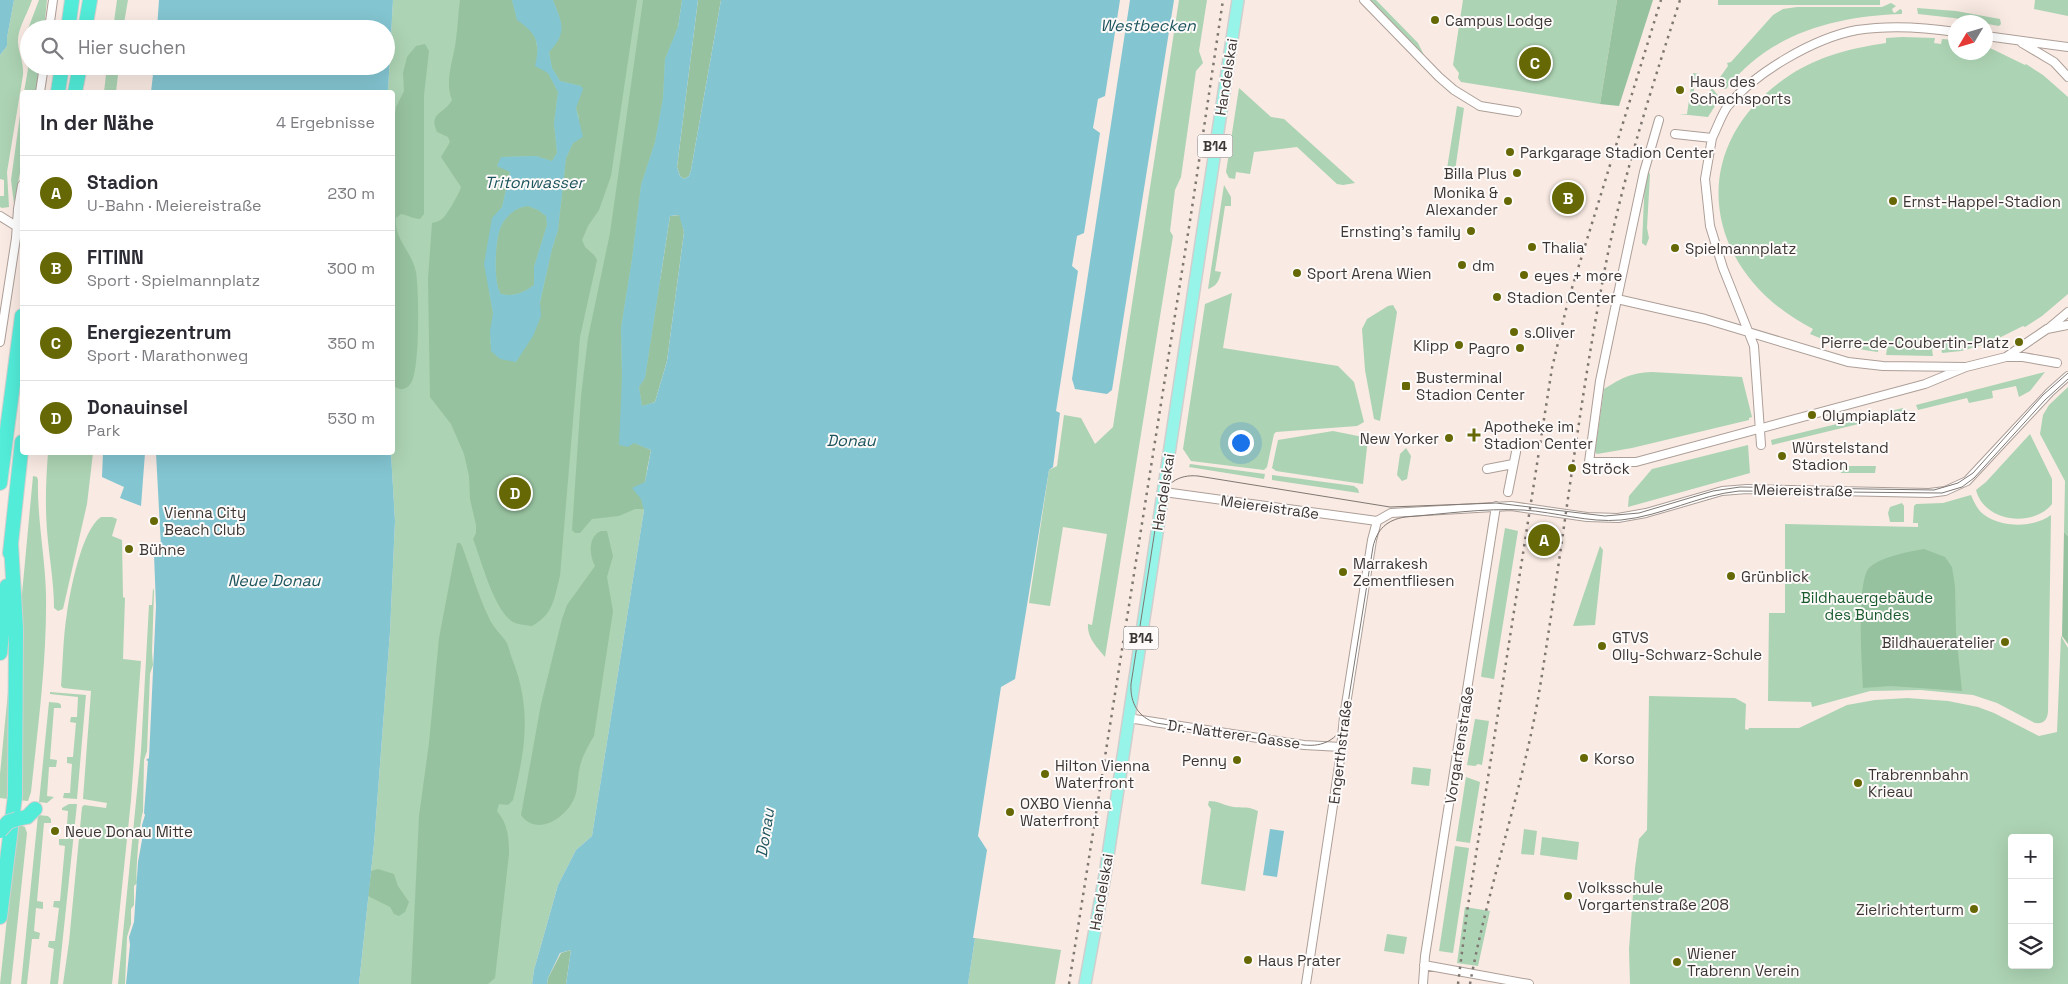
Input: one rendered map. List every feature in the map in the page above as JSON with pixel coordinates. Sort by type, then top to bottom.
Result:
[{"type":"highway","points":[[69,20],[72,0]]},
{"type":"highway","points":[[87,20],[90,0]]},
{"type":"highway","points":[[58,90],[61,75]]},
{"type":"highway","points":[[75,90],[78,75]]},
{"type":"highway","points":[[0,483],[20,331]]},
{"type":"highway","points":[[0,653],[21,455]]},
{"type":"highway","points":[[0,917],[15,796],[16,629],[11,544]]},
{"type":"highway","points":[[0,831],[8,822],[27,818],[35,809]]},
{"type":"main road","name":"Handelskai","points":[[1085,984],[1105,874],[1238,0]]},
{"type":"street","points":[[50,20],[53,0]]},
{"type":"street","points":[[1364,0],[1451,87],[1480,106],[1517,112]]},
{"type":"street","points":[[1761,445],[1756,364],[1750,332],[1724,268],[1710,226],[1705,179],[1712,138],[1726,109],[1758,77],[1788,58],[1818,43],[1856,30],[1907,27],[1948,31]]},
{"type":"street","points":[[1993,37],[2068,47]]},
{"type":"street","points":[[2017,40],[2054,62],[2068,76]]},
{"type":"street","points":[[40,90],[43,75]]},
{"type":"street","points":[[1659,120],[1644,172],[1600,381],[1589,462],[1636,462],[1925,384],[1966,367],[2006,357],[2023,357],[2057,363]]},
{"type":"street","points":[[1675,134],[1712,138]]},
{"type":"street","points":[[0,342],[20,199]]},
{"type":"street","points":[[0,216],[16,226]]},
{"type":"street","points":[[1617,299],[1655,306],[1750,332],[1848,362],[1882,366],[1966,367]]},
{"type":"street","points":[[2006,357],[2068,312]]},
{"type":"street","points":[[2047,329],[2068,325]]},
{"type":"street","name":"Meiereistraße","points":[[1496,506],[1618,518],[1734,490],[1929,493],[1945,490],[1958,486],[1976,473],[2050,392],[2068,376]]},
{"type":"street","points":[[1508,492],[1516,452]]},
{"type":"street","points":[[1487,469],[1513,464]]},
{"type":"street","name":"Meiereistraße","points":[[1164,492],[1377,521]]},
{"type":"street","points":[[1377,521],[1391,514],[1496,506]]},
{"type":"street","name":"Vorgartenstraße","points":[[1423,984],[1424,965],[1496,506]]},
{"type":"street","name":"Engerthstraße","points":[[1306,984],[1344,717],[1372,540],[1377,521]]},
{"type":"street","name":"Dr.-Natterer-Gasse","points":[[1128,718],[1304,745],[1341,747]]},
{"type":"street","points":[[1424,965],[1529,984]]},
{"type":"green space","points":[[14,0],[32,0],[24,20],[20,20],[18,38],[20,75],[23,75],[7,172],[9,207],[2,208],[0,207],[0,196],[4,196],[4,180],[0,179],[0,55],[7,46]]},
{"type":"green space","points":[[39,0],[47,0],[45,20],[31,20]]},
{"type":"green space","points":[[117,0],[128,0],[125,20],[114,20]]},
{"type":"green space","points":[[393,0],[682,0],[678,27],[644,510],[592,836],[576,850],[558,885],[534,970],[532,984],[359,984],[374,844],[390,632],[395,521],[391,455],[395,455],[395,90],[388,90],[389,75],[395,75],[395,20],[392,20]]},
{"type":"green space","points":[[460,0],[512,0],[517,19],[529,28],[535,36],[538,53],[558,92],[554,123],[557,153],[552,161],[536,156],[502,157],[497,166],[510,171],[502,207],[492,219],[489,292],[493,313],[490,343],[516,362],[540,316],[540,303],[558,230],[566,158],[573,143],[579,117],[576,108],[581,86],[560,81],[552,68],[549,51],[555,45],[561,33],[559,15],[553,0],[637,0],[611,176],[599,210],[588,226],[582,240],[585,247],[597,260],[580,337],[560,576],[549,611],[532,626],[513,622],[506,616],[494,596],[473,539],[476,533],[476,525],[470,499],[469,476],[464,454],[451,424],[430,397],[428,279],[432,223],[439,221],[445,216],[461,187],[441,157],[450,142],[448,137],[437,132],[435,121],[438,114],[452,100],[449,77],[456,39]]},
{"type":"green space","points":[[643,0],[682,0],[678,27],[665,59],[663,98],[655,142],[641,185],[621,328],[622,376],[634,443],[651,450],[641,499],[644,509],[635,509],[619,516],[592,519],[580,533],[575,533],[572,530],[581,396],[588,338],[610,233]]},
{"type":"green space","points":[[698,0],[721,0],[691,170],[689,176],[684,179],[680,176],[677,167]]},
{"type":"green space","points":[[1179,0],[1207,0],[1199,51],[1203,63],[1196,71],[1181,177],[1175,190],[1170,231],[1173,236],[1105,657],[1091,638],[1088,624],[1092,625],[1107,534],[1063,527],[1050,606],[1029,603],[1049,470],[1057,466],[1064,415],[1081,418],[1095,444],[1113,427]]},
{"type":"green space","points":[[1370,0],[1376,0],[1418,43],[1425,57]]},
{"type":"green space","points":[[1463,0],[1617,0],[1600,104],[1461,82],[1458,78],[1459,73],[1453,65]]},
{"type":"green space","points":[[1617,0],[1653,0],[1619,106],[1600,104]]},
{"type":"green space","points":[[1718,0],[1880,0],[1880,5],[1718,5]]},
{"type":"green space","points":[[2035,0],[2068,0],[2068,16],[2034,9]]},
{"type":"green space","points":[[1891,3],[1896,6],[1892,9],[1893,12],[1895,13],[1900,9],[1902,14],[1877,15],[1853,19],[1805,31],[1783,41],[1762,54],[1743,70],[1726,89],[1721,88],[1716,83],[1728,66],[1727,63],[1731,62],[1773,15],[1783,9],[1797,7],[1882,7]]},
{"type":"green space","points":[[1917,8],[1978,15],[1948,15],[1948,17],[1918,14]]},
{"type":"green space","points":[[1993,18],[2000,19],[2001,24],[1999,26],[1993,25]]},
{"type":"green space","name":"Ernst-Happel-Stadion","points":[[1886,38],[1935,38],[1934,43],[1941,44],[1942,39],[1948,39],[1948,60],[1993,60],[1993,49],[2026,64],[2043,75],[2068,97],[2068,294],[2042,316],[2025,327],[2023,326],[1989,343],[1961,351],[1942,353],[1941,348],[1932,349],[1933,356],[1886,355],[1887,349],[1878,348],[1878,352],[1860,349],[1810,334],[1813,329],[1776,305],[1748,276],[1729,243],[1719,208],[1720,172],[1732,137],[1755,104],[1801,68],[1848,50],[1886,43]]},
{"type":"green space","points":[[425,44],[429,51],[424,95],[424,214],[420,219],[401,214],[396,218],[398,234],[415,267],[418,295],[418,329],[414,375],[409,386],[402,389],[395,386],[395,114],[396,107],[404,91],[403,73],[407,57],[416,46]]},
{"type":"green space","points":[[1693,73],[1699,74],[1695,80],[1693,99],[1702,105],[1712,88],[1720,98],[1708,117],[1679,114],[1687,114]]},
{"type":"green space","points":[[27,75],[39,75],[36,90],[24,90]]},
{"type":"green space","points":[[106,75],[118,75],[116,90],[104,90]]},
{"type":"green space","points":[[1239,88],[1271,117],[1284,119],[1355,183],[1337,184],[1297,147],[1254,152],[1250,174],[1236,172],[1235,179],[1229,178],[1226,172]]},
{"type":"green space","points":[[1457,106],[1464,108],[1455,171],[1450,175],[1446,175]]},
{"type":"green space","points":[[20,115],[20,172],[14,204],[11,180]]},
{"type":"green space","points":[[1648,172],[1650,174],[1647,228],[1649,238],[1646,246],[1642,243],[1645,178]]},
{"type":"green space","points":[[1224,185],[1231,197],[1231,206],[1225,206],[1215,271],[1221,272],[1217,283],[1208,289]]},
{"type":"green space","points":[[528,206],[546,216],[547,225],[534,267],[534,285],[518,294],[501,294],[498,289],[496,262],[498,235],[504,220],[511,213],[519,208]]},
{"type":"green space","points":[[680,215],[684,232],[667,361],[655,402],[642,406],[639,387],[645,378],[670,216]]},
{"type":"green space","points":[[1232,293],[1223,348],[1338,366],[1354,382],[1364,422],[1357,426],[1276,432],[1267,467],[1264,470],[1191,461],[1183,449],[1205,304]]},
{"type":"green space","points":[[1393,305],[1397,312],[1380,421],[1374,419],[1365,370],[1362,329],[1367,319]]},
{"type":"green space","points":[[1652,372],[1742,377],[1752,417],[1749,420],[1632,448],[1597,454],[1595,452],[1604,389],[1626,377]]},
{"type":"green space","points":[[2045,372],[2030,391],[2019,397],[2016,386],[1992,391],[1993,398],[1969,403],[1967,398],[1918,410],[1916,405]]},
{"type":"green space","points":[[2068,387],[2068,536],[2064,532],[2065,481],[2040,434],[2043,415],[2049,405]]},
{"type":"green space","points":[[1903,408],[1904,413],[1772,445],[1771,440]]},
{"type":"green space","points":[[1333,431],[1368,438],[1363,484],[1276,471],[1272,468],[1278,440]]},
{"type":"green space","points":[[2030,434],[2052,479],[2052,504],[2044,512],[2022,519],[1999,515],[1981,501],[1976,490],[1986,482]]},
{"type":"green space","points":[[1748,445],[1750,473],[1628,507],[1629,496],[1652,469]]},
{"type":"green space","points":[[1406,448],[1411,456],[1407,479],[1402,481],[1397,475],[1400,454]]},
{"type":"green space","points":[[48,455],[93,455],[87,504],[63,609],[58,611],[54,608],[47,530]]},
{"type":"green space","points":[[1190,464],[1265,474],[1264,479],[1189,467]]},
{"type":"green space","points":[[1841,466],[1876,466],[1875,473],[1841,473]]},
{"type":"green space","points":[[1272,475],[1354,486],[1358,489],[1359,493],[1272,480]]},
{"type":"green space","points":[[33,476],[37,477],[38,480],[46,619],[44,668],[31,792],[28,801],[18,800],[22,594]]},
{"type":"green space","name":"Bildhauergebäude des Bundes","points":[[1971,495],[1983,514],[1999,522],[2017,525],[2027,524],[2051,515],[2048,712],[2044,721],[2035,723],[1997,703],[1973,695],[1921,690],[1870,691],[1812,707],[1811,702],[1768,701],[1769,613],[1785,613],[1785,524],[1918,527],[1918,523],[1913,523],[1914,506],[1916,504],[1943,503]]},
{"type":"green space","points":[[1902,503],[1904,506],[1904,522],[1890,522],[1888,513],[1890,507]]},
{"type":"green space","points":[[101,517],[117,519],[112,536],[122,540],[123,597],[125,598],[123,659],[141,661],[131,800],[112,984],[63,984],[82,807],[84,805],[106,808],[107,803],[83,799],[91,691],[63,688],[61,686],[66,622],[74,576],[88,534]]},
{"type":"green space","points":[[1505,528],[1518,531],[1494,679],[1481,676]]},
{"type":"green space","points":[[601,531],[607,531],[613,556],[607,577],[613,611],[594,736],[581,762],[576,794],[569,808],[549,823],[534,824],[527,821],[521,815],[541,704],[562,619],[567,605],[595,566],[591,546],[594,537]]},
{"type":"green space","points":[[2064,532],[2068,536],[2068,644],[2062,636]]},
{"type":"green space","points":[[457,543],[460,543],[462,546],[481,600],[494,627],[508,645],[523,697],[525,730],[521,764],[513,800],[508,805],[499,804],[497,811],[504,821],[507,831],[509,854],[495,978],[488,984],[411,984],[419,816],[429,743],[439,638]]},
{"type":"green space","points":[[1600,546],[1603,550],[1595,625],[1573,626]]},
{"type":"green space","points":[[1924,549],[1945,557],[1952,567],[1962,691],[1891,686],[1863,688],[1861,606],[1865,577],[1869,568],[1879,561],[1903,553]]},
{"type":"green space","points":[[153,588],[153,665],[150,674],[147,751],[144,760],[143,812],[138,847],[137,883],[134,886],[134,905],[131,909],[131,924],[127,937],[125,984],[118,984],[141,751],[149,605],[152,605]]},
{"type":"green space","name":"Trabrennbahn Krieau","points":[[2061,636],[2068,648],[2068,984],[1630,984],[1629,949],[1635,868],[1639,839],[1647,830],[1649,696],[1735,698],[1746,704],[1745,729],[1748,730],[1749,728],[1799,728],[1847,705],[1875,700],[1907,698],[1948,701],[1978,707],[1994,713],[2039,736],[2057,732]]},
{"type":"green space","points":[[8,692],[11,692],[8,799],[0,798],[0,774]]},
{"type":"green space","points":[[50,692],[86,695],[77,799],[63,798],[64,793],[70,793],[72,764],[67,763],[67,757],[73,757],[76,723],[70,722],[71,717],[77,717],[78,697],[50,694]]},
{"type":"green space","points":[[49,702],[59,703],[61,708],[54,708],[50,759],[57,760],[56,767],[49,767],[47,796],[54,797],[47,803],[39,802]]},
{"type":"green space","points":[[1475,719],[1489,721],[1482,765],[1478,764],[1475,766],[1467,765]]},
{"type":"green space","points":[[1413,767],[1431,769],[1429,786],[1411,784]]},
{"type":"green space","points":[[1466,777],[1480,782],[1470,843],[1456,841]]},
{"type":"green space","points":[[1209,801],[1258,811],[1245,891],[1201,884],[1211,809],[1208,805]]},
{"type":"green space","points":[[69,804],[77,804],[58,984],[50,984],[54,949],[48,947],[49,941],[55,941],[59,908],[53,907],[54,901],[60,901],[65,846],[59,845],[59,839],[66,839],[68,811],[62,810],[62,808]]},
{"type":"green space","points":[[38,815],[48,816],[51,819],[51,823],[44,823],[37,901],[43,902],[43,909],[36,908],[34,931],[40,933],[39,939],[32,939],[27,984],[21,984]]},
{"type":"green space","points":[[17,824],[25,827],[27,833],[11,984],[0,984]]},
{"type":"green space","points":[[1524,829],[1537,831],[1534,855],[1521,854]]},
{"type":"green space","points":[[1542,837],[1579,842],[1577,860],[1540,855]]},
{"type":"green space","points":[[1455,846],[1469,848],[1453,953],[1439,951]]},
{"type":"green space","points":[[378,869],[394,874],[398,886],[409,902],[405,912],[399,916],[394,914],[390,907],[368,896],[371,871]]},
{"type":"green space","points":[[1465,907],[1490,911],[1478,966],[1457,963]]},
{"type":"green space","points":[[1387,934],[1407,937],[1404,954],[1384,951]]},
{"type":"green space","points":[[975,938],[1061,950],[1055,984],[968,984]]},
{"type":"green space","points":[[571,950],[566,984],[547,984],[548,978],[561,953]]},
{"type":"water","points":[[0,0],[14,0],[7,46],[0,55]]},
{"type":"water","points":[[159,0],[393,0],[392,20],[158,20]]},
{"type":"water","name":"Tritonwasser","points":[[512,0],[553,0],[562,27],[559,39],[549,52],[552,68],[560,81],[581,86],[583,89],[576,108],[583,137],[573,143],[566,158],[558,230],[540,302],[541,316],[533,336],[516,362],[500,359],[491,351],[490,331],[493,313],[484,264],[492,218],[502,207],[510,172],[497,166],[501,157],[536,156],[552,161],[557,153],[554,123],[558,92],[548,73],[535,66],[537,44],[529,29],[517,20]],"holes":[[[528,206],[546,216],[547,225],[534,267],[534,285],[518,294],[501,294],[498,289],[496,263],[500,229],[507,217],[519,208]]]},
{"type":"water","name":"Donau","points":[[682,0],[698,0],[677,167],[680,176],[684,179],[689,176],[691,170],[721,0],[1120,0],[1105,96],[1098,99],[1093,128],[1100,133],[1084,233],[1077,236],[1072,266],[1078,271],[1056,411],[1060,413],[1053,467],[1049,470],[1015,679],[1001,687],[978,836],[987,850],[973,938],[975,938],[968,984],[566,984],[571,950],[560,953],[547,984],[532,984],[534,970],[558,885],[576,850],[592,836],[644,510],[641,499],[632,488],[645,482],[651,450],[634,443],[628,447],[619,445],[622,376],[621,328],[641,185],[655,142],[663,98],[665,59],[678,27]],"holes":[[[679,215],[684,232],[667,361],[655,402],[642,406],[639,387],[645,378],[670,216]]]},
{"type":"water","name":"Westbecken","points":[[1130,0],[1174,0],[1112,390],[1107,394],[1075,389],[1072,379]]},
{"type":"water","points":[[153,75],[389,75],[388,90],[151,90]]},
{"type":"water","points":[[103,455],[145,455],[141,506],[120,498],[124,487],[102,477]]},
{"type":"water","name":"Neue Donau","points":[[156,455],[391,455],[395,521],[390,632],[374,844],[359,984],[126,984],[130,945],[129,937],[134,922],[138,862],[145,815],[148,761],[146,760],[149,758],[156,606],[154,554],[161,547]]},
{"type":"water","points":[[1270,829],[1284,831],[1277,877],[1263,875]]},
{"type":"tram line","points":[[2068,373],[2043,395],[1973,473],[1958,483],[1934,490],[1740,487],[1713,491],[1639,513],[1605,516],[1496,503],[1390,507],[1198,476],[1178,479],[1164,491],[1159,504],[1131,684],[1134,703],[1144,717],[1156,723],[1304,745],[1317,745],[1329,741],[1334,738],[1345,722],[1373,547],[1380,530],[1393,520],[1405,517],[1508,510],[1535,511],[1584,519],[1621,520],[1636,518],[1724,493],[1739,491],[1942,493],[1962,487],[1974,478],[2045,400],[2068,379]]},
{"type":"railway","points":[[1069,984],[1192,208],[1223,0]]},
{"type":"railway","points":[[1458,984],[1467,912],[1552,368],[1568,301],[1661,0]]},
{"type":"railway","points":[[1470,984],[1477,947],[1524,766],[1539,693],[1588,363],[1608,253],[1632,157],[1680,0]]},
{"type":"place","name":"Campus Lodge","points":[[1435,20]]},
{"type":"place","name":"Energiezentrum","points":[[1535,63]]},
{"type":"place","name":"Haus des Schachsports","points":[[1680,90]]},
{"type":"place","name":"Parkgarage Stadion Center","points":[[1510,152]]},
{"type":"place","name":"Billa Plus","points":[[1517,173]]},
{"type":"place","name":"FITINN","points":[[1568,198]]},
{"type":"place","name":"Monika & Alexander","points":[[1508,201]]},
{"type":"place","name":"Ernst-Happel-Stadion","points":[[1893,201]]},
{"type":"place","name":"Ernsting's family","points":[[1471,231]]},
{"type":"place","name":"Thalia","points":[[1532,247]]},
{"type":"place","name":"Spielmannplatz","points":[[1675,248]]},
{"type":"place","name":"dm","points":[[1462,265]]},
{"type":"place","name":"Sport Arena Wien","points":[[1297,273]]},
{"type":"place","name":"eyes + more","points":[[1524,275]]},
{"type":"place","name":"Stadion Center","points":[[1497,297]]},
{"type":"place","name":"s.Oliver","points":[[1514,332]]},
{"type":"place","name":"Pierre-de-Coubertin-Platz","points":[[2019,342]]},
{"type":"place","name":"Klipp","points":[[1459,345]]},
{"type":"place","name":"Pagro","points":[[1520,348]]},
{"type":"place","name":"Busterminal Stadion Center","points":[[1406,386]]},
{"type":"place","name":"Olympiaplatz","points":[[1812,415]]},
{"type":"place","name":"Apotheke im Stadion Center","points":[[1474,435]]},
{"type":"place","name":"New Yorker","points":[[1449,438]]},
{"type":"place","name":"Würstelstand Stadion","points":[[1782,456]]},
{"type":"place","name":"Ströck","points":[[1572,468]]},
{"type":"place","name":"Donauinsel","points":[[515,493]]},
{"type":"place","name":"Vienna City Beach Club","points":[[154,521]]},
{"type":"place","name":"Stadion","points":[[1544,540]]},
{"type":"place","name":"Bühne","points":[[129,549]]},
{"type":"place","name":"Marrakesh Zementfliesen","points":[[1343,572]]},
{"type":"place","name":"Grünblick","points":[[1731,576]]},
{"type":"place","name":"Bildhaueratelier","points":[[2005,642]]},
{"type":"place","name":"GTVS Olly-Schwarz-Schule","points":[[1602,646]]},
{"type":"place","name":"Korso","points":[[1584,758]]},
{"type":"place","name":"Penny","points":[[1237,760]]},
{"type":"place","name":"Hilton Vienna Waterfront","points":[[1045,774]]},
{"type":"place","name":"Trabrennbahn Krieau","points":[[1858,783]]},
{"type":"place","name":"OXBO Vienna Waterfront","points":[[1010,812]]},
{"type":"place","name":"Neue Donau Mitte","points":[[55,831]]},
{"type":"place","name":"Volksschule Vorgartenstraße 208","points":[[1568,896]]},
{"type":"place","name":"Zielrichterturm","points":[[1974,909]]},
{"type":"place","name":"Haus Prater","points":[[1248,960]]},
{"type":"place","name":"Wiener Trabrenn Verein","points":[[1677,962]]}]
